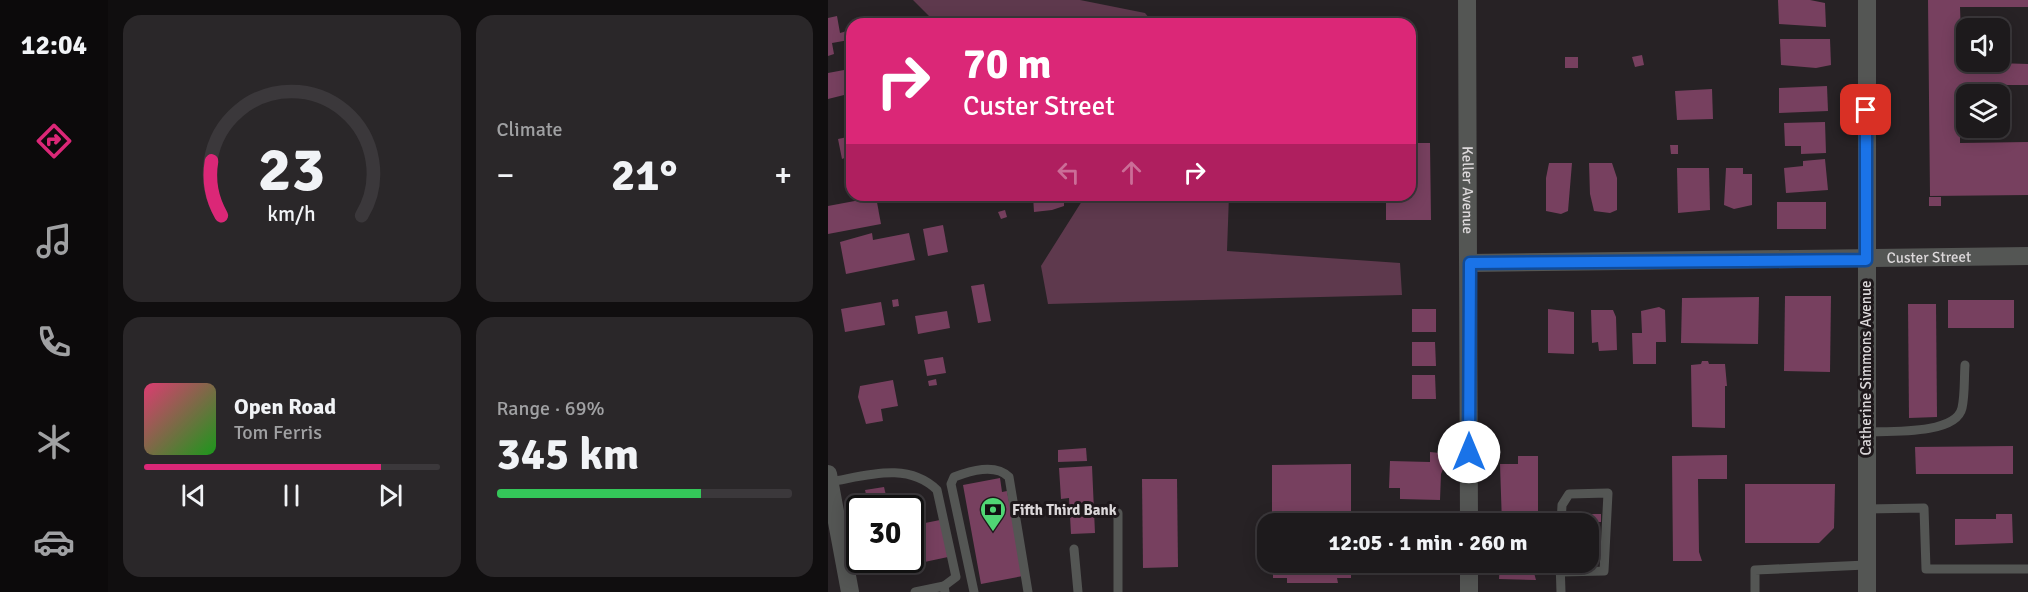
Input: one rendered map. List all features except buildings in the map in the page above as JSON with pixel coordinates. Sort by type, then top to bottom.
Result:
[{"type":"street","name":"Keller Avenue","points":[[1467,0],[1470,263],[1469,513]]},
{"type":"street","name":"Catherine Simmons Avenue","points":[[1867,0],[1867,592]]},
{"type":"street","name":"Custer Street","points":[[1470,263],[1866,260],[2028,256]]},
{"type":"street","points":[[829,478],[850,592]]},
{"type":"street","points":[[1469,573],[1469,592]]},
{"type":"lane","points":[[1866,432],[1932,429],[1952,422],[1962,410],[1965,365]]},
{"type":"lane","points":[[974,592],[951,484],[954,477],[969,471],[996,470],[1009,477],[1028,592]]},
{"type":"lane","points":[[829,478],[894,471],[909,474],[929,483],[937,490],[956,577],[945,589],[915,592]]},
{"type":"lane","points":[[1562,513],[1562,505],[1569,494],[1608,493],[1604,571],[1599,571]]},
{"type":"lane","points":[[1866,509],[1924,508],[1926,568],[2028,569]]},
{"type":"lane","points":[[1118,513],[1118,592]]},
{"type":"lane","points":[[1074,549],[1078,592]]},
{"type":"lane","points":[[1755,592],[1755,570],[1866,565]]},
{"type":"lane","points":[[1560,573],[1561,592]]},
{"type":"shaded area","points":[[913,0],[1080,0],[1145,13],[1149,18],[931,18]]},
{"type":"shaded area","points":[[1082,201],[1229,201],[1227,251],[1400,263],[1402,295],[1048,304],[1041,266]]},
{"type":"place","name":"Fifth Third Bank","points":[[993,533]]},
{"type":"route","points":[[1469,452],[1470,263],[1866,260],[1866,110]]}]
